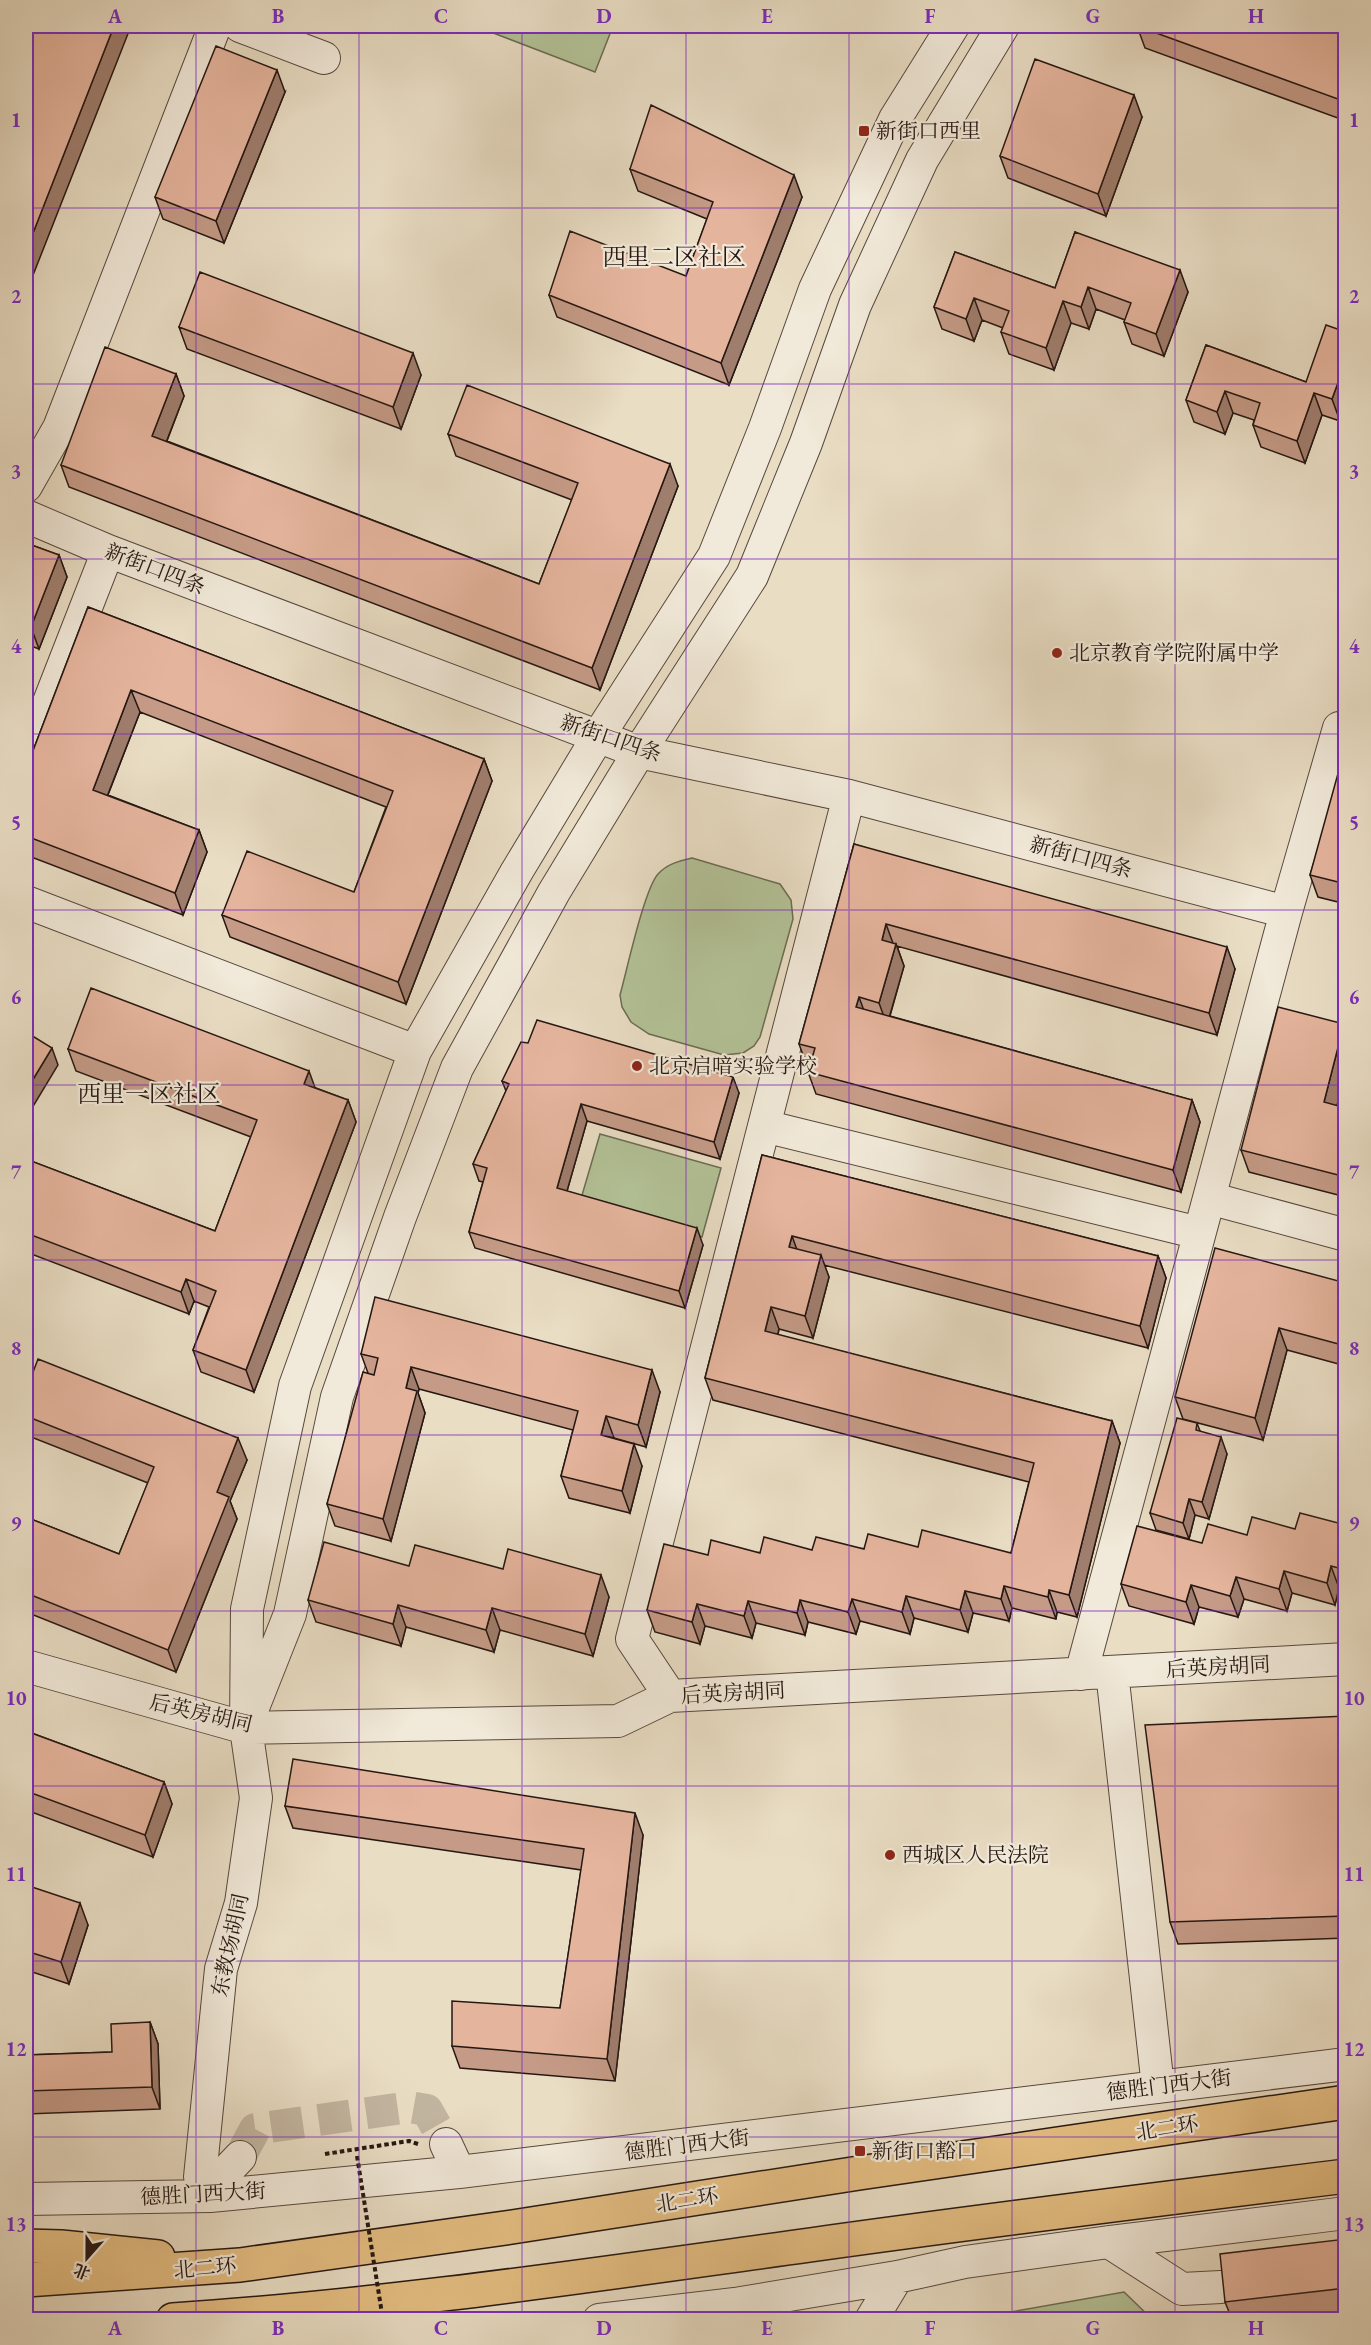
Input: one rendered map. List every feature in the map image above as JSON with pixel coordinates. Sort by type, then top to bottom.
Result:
[{"type":"highway","name":"北二环","points":[[26,2280],[240,2265],[512,2227],[1343,2101]]},
{"type":"highway","points":[[173,2319],[263,2314],[565,2279],[1053,2211],[1346,2176]]},
{"type":"highway","points":[[26,2246],[61,2247],[240,2265]]},
{"type":"street","points":[[26,486],[59,428],[215,26]]},
{"type":"street","points":[[240,26],[324,58]]},
{"type":"street","name":"东教场胡同","points":[[210,2196],[200,2177],[221,1969],[240,1903],[256,1798],[246,1728],[248,1609],[295,1386],[415,1051],[517,871],[599,735],[714,556],[765,428],[815,289],[895,119],[953,26]]},
{"type":"street","points":[[246,1728],[290,1614],[337,1397],[400,1217],[457,1068],[554,892],[639,752],[752,576],[806,443],[860,295],[922,160],[1003,26]]},
{"type":"street","name":"新街口四条","points":[[26,516],[108,551],[639,752],[849,796],[1286,912]]},
{"type":"street","points":[[26,761],[108,551]]},
{"type":"street","points":[[1081,1674],[1286,912],[1339,728],[1346,730]]},
{"type":"street","points":[[670,1696],[632,1639],[849,796]]},
{"type":"street","points":[[26,902],[415,1051]]},
{"type":"street","points":[[764,1126],[1199,1233]]},
{"type":"street","points":[[1209,1198],[1346,1235]]},
{"type":"street","name":"后英房胡同","points":[[26,1666],[246,1728],[618,1721],[670,1696],[1346,1659]]},
{"type":"street","points":[[1112,1672],[1158,2087]]},
{"type":"street","name":"德胜门西大街","points":[[26,2199],[210,2196],[459,2172],[1346,2064]]},
{"type":"street","points":[[446,2144],[459,2172]]},
{"type":"street","points":[[210,2196],[221,2177],[240,2157]]},
{"type":"street","points":[[599,2319],[648,2317],[897,2277],[964,2262],[1346,2212]]},
{"type":"street","points":[[1109,2242],[1182,2289],[1221,2287]]},
{"type":"street","points":[[871,2319],[897,2277]]},
{"type":"path","points":[[357,2156],[383,2319]]},
{"type":"green space","points":[[475,26],[613,26],[595,72]]},
{"type":"green space","points":[[692,858],[780,884],[791,900],[793,919],[760,1037],[754,1046],[743,1053],[724,1055],[649,1034],[631,1022],[622,1007],[620,995],[647,896],[653,883],[665,868]]},
{"type":"green space","points":[[600,1134],[721,1168],[702,1237],[580,1202]]},
{"type":"green space","points":[[1124,2292],[1152,2319],[971,2319]]},
{"type":"building","points":[[26,26],[114,26],[26,251]]},
{"type":"building","points":[[1137,26],[1332,26],[1346,30],[1346,102]]},
{"type":"building","points":[[216,46],[277,70],[216,221],[155,197]]},
{"type":"building","points":[[1035,59],[1134,95],[1098,194],[1000,156]]},
{"type":"building","points":[[651,105],[794,175],[721,363],[549,295],[570,231],[686,276],[713,202],[630,169]]},
{"type":"building","points":[[1075,232],[1180,270],[1156,334],[1124,322],[1131,303],[1088,287],[1081,307],[1063,301],[1046,348],[1001,332],[1009,311],[974,298],[966,319],[934,307],[955,252],[1055,288]]},
{"type":"building","points":[[200,272],[413,353],[393,407],[179,327]]},
{"type":"building","points":[[1326,325],[1346,332],[1346,382],[1339,380],[1332,399],[1314,393],[1297,441],[1253,425],[1260,403],[1225,391],[1217,412],[1186,400],[1206,345],[1306,382]]},
{"type":"building","points":[[105,347],[176,374],[152,436],[539,584],[578,483],[448,434],[467,385],[670,464],[592,668],[61,465]]},
{"type":"building","points":[[26,543],[59,555],[31,627],[26,625]]},
{"type":"building","points":[[88,607],[484,759],[398,982],[222,915],[247,851],[354,892],[393,791],[131,690],[93,790],[199,830],[175,893],[26,836],[26,769]]},
{"type":"building","points":[[1342,759],[1346,760],[1346,884],[1310,875]]},
{"type":"building","points":[[854,844],[1227,947],[1209,1013],[886,924],[882,940],[896,944],[879,1003],[859,997],[856,1007],[1192,1100],[1173,1170],[808,1072],[815,1048],[799,1044]]},
{"type":"building","points":[[91,988],[309,1071],[304,1084],[348,1100],[246,1370],[193,1350],[216,1291],[186,1279],[181,1292],[26,1233],[26,1159],[215,1231],[257,1120],[68,1049]]},
{"type":"building","points":[[1278,1007],[1344,1024],[1324,1102],[1346,1108],[1346,1177],[1241,1150]]},
{"type":"building","points":[[537,1020],[733,1077],[714,1142],[581,1104],[557,1188],[697,1228],[679,1291],[469,1232],[487,1168],[473,1164],[509,1084],[502,1081],[521,1042],[528,1043]]},
{"type":"building","points":[[26,1032],[52,1048],[26,1091]]},
{"type":"building","points":[[762,1155],[1158,1256],[1140,1326],[792,1236],[789,1247],[821,1255],[805,1316],[771,1307],[765,1331],[1112,1421],[1069,1595],[1049,1590],[1048,1597],[1004,1586],[1001,1599],[965,1591],[960,1610],[906,1596],[902,1612],[852,1599],[848,1612],[800,1600],[797,1613],[748,1601],[744,1616],[697,1604],[692,1622],[647,1610],[664,1544],[708,1555],[711,1540],[760,1553],[764,1537],[812,1550],[816,1537],[864,1549],[868,1534],[918,1547],[922,1530],[1011,1553],[1034,1463],[705,1378]]},
{"type":"building","points":[[1215,1248],[1346,1283],[1346,1346],[1279,1328],[1255,1418],[1175,1397]]},
{"type":"building","points":[[375,1297],[652,1370],[638,1425],[606,1416],[601,1435],[634,1444],[622,1491],[561,1476],[578,1411],[411,1367],[406,1388],[417,1391],[383,1519],[327,1504],[363,1372],[374,1375],[378,1358],[361,1354]]},
{"type":"building","points":[[38,1359],[238,1438],[217,1492],[229,1497],[168,1650],[26,1593],[26,1517],[119,1554],[154,1467],[26,1416],[26,1391]]},
{"type":"building","points":[[1177,1418],[1197,1423],[1196,1430],[1221,1437],[1202,1502],[1189,1499],[1183,1523],[1150,1513]]},
{"type":"building","points":[[1300,1513],[1346,1525],[1346,1570],[1331,1566],[1327,1583],[1284,1571],[1279,1589],[1236,1577],[1230,1596],[1191,1585],[1186,1602],[1121,1584],[1137,1526],[1202,1543],[1208,1524],[1247,1535],[1252,1517],[1295,1529]]},
{"type":"building","points":[[324,1542],[409,1566],[415,1545],[503,1569],[508,1549],[601,1575],[585,1634],[492,1608],[486,1630],[398,1605],[393,1624],[308,1600]]},
{"type":"building","points":[[1346,1716],[1346,1916],[1170,1922],[1145,1725]]},
{"type":"building","points":[[26,1731],[164,1782],[145,1835],[26,1791]]},
{"type":"building","points":[[293,1759],[635,1813],[607,2059],[452,2046],[452,2001],[560,2008],[584,1849],[285,1806]]},
{"type":"building","points":[[26,1885],[80,1903],[61,1962],[26,1951]]},
{"type":"building","points":[[150,2022],[152,2087],[26,2091],[26,2055],[112,2052],[111,2024]]},
{"type":"building","points":[[1346,2239],[1346,2288],[1225,2302],[1220,2254]]},
{"type":"tunnel","points":[[240,2157],[255,2129],[410,2107],[427,2110],[446,2144]]},
{"type":"place","name":"新街口西里","points":[[864,131]]},
{"type":"place","name":"北京教育学院附属中学","points":[[1057,653]]},
{"type":"place","name":"北京启喑实验学校","points":[[637,1066]]},
{"type":"place","name":"西城区人民法院","points":[[890,1855]]},
{"type":"place","name":"新街口豁口","points":[[860,2151]]},
{"type":"district","name":"西里二区社区","points":[[674,257]]},
{"type":"district","name":"西里一区社区","points":[[149,1094]]}]
